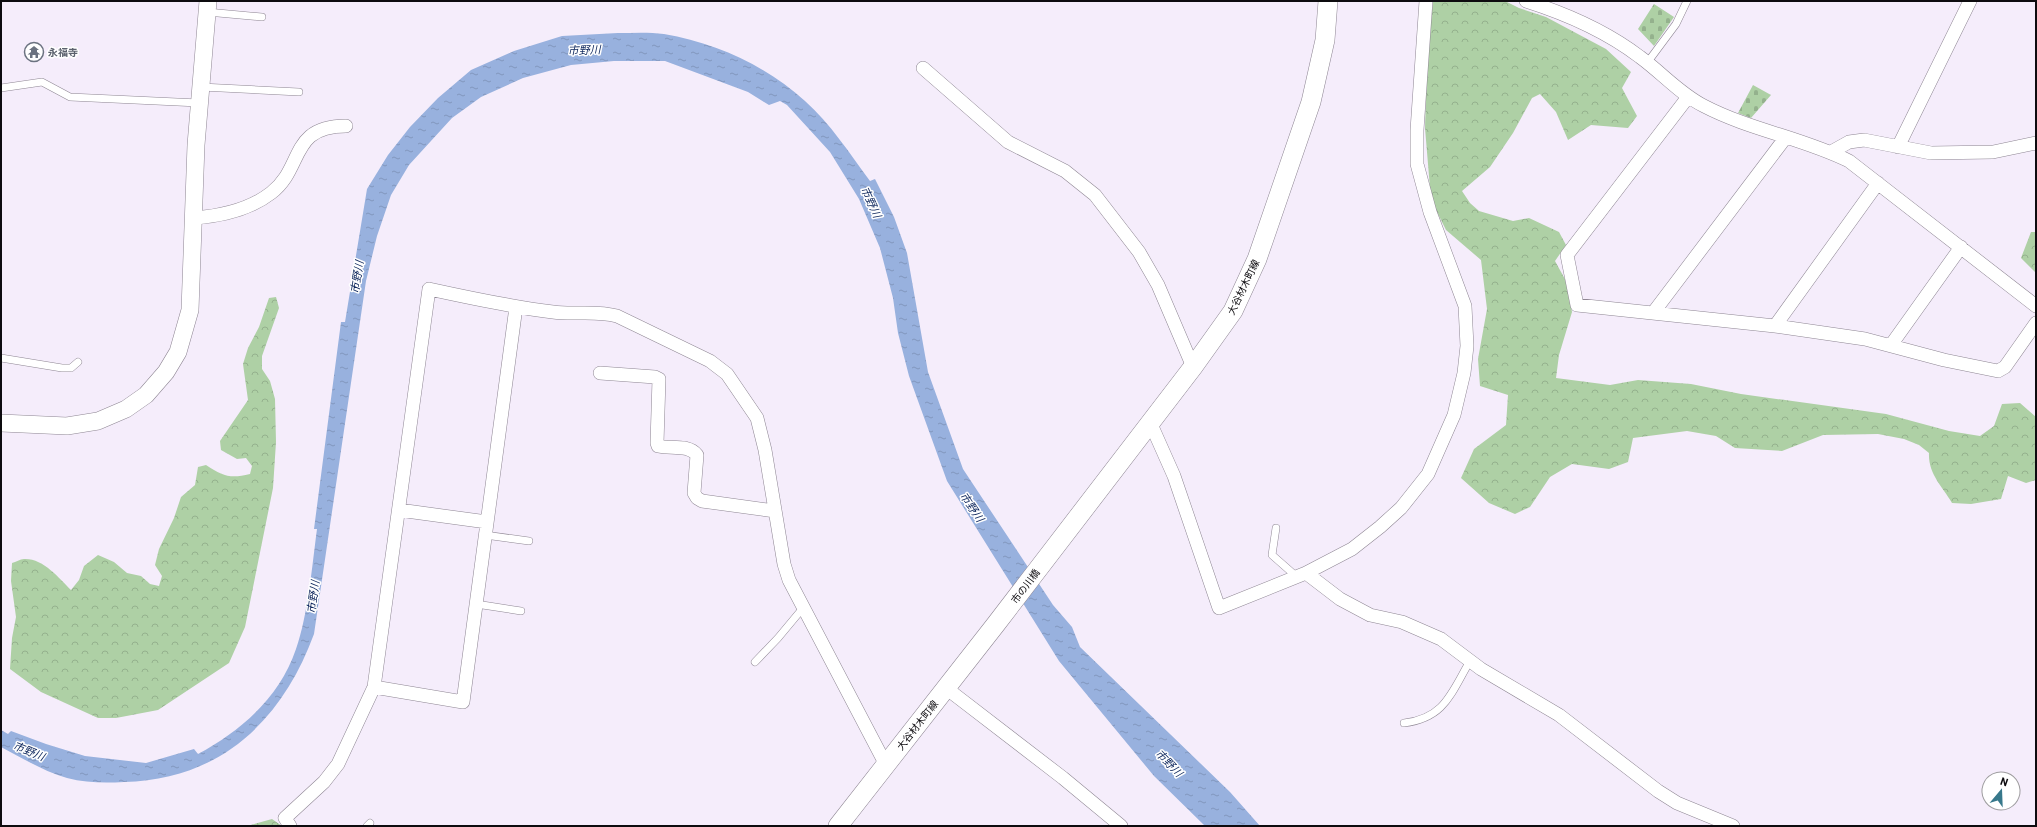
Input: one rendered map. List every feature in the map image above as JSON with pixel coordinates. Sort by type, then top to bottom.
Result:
[{"type":"main road","name":"大谷材木町線","points":[[1054,548],[1193,367],[1233,311],[1257,259],[1311,102],[1325,40],[1328,1]]},
{"type":"main road","name":"市の川橋","points":[[996,624],[1054,548]]},
{"type":"main road","name":"大谷材木町線","points":[[838,826],[996,624]]},
{"type":"street","points":[[1150,422],[1174,476],[1219,608],[1301,575],[1352,549],[1401,508],[1428,474],[1454,415],[1464,373],[1467,332],[1465,306],[1430,212],[1417,164],[1417,130],[1426,1]]},
{"type":"street","points":[[1526,1],[1595,28],[1647,63],[1688,97],[1726,116],[1831,152],[1849,161],[2036,306]]},
{"type":"street","points":[[1898,147],[1970,1]]},
{"type":"street","points":[[1,423],[67,426],[98,421],[126,408],[146,395],[166,372],[178,352],[185,332],[190,310],[196,145],[207,6]]},
{"type":"street","points":[[922,68],[1008,142],[1065,171],[1094,195],[1139,252],[1158,285],[1193,367]]},
{"type":"street","points":[[1688,97],[1567,255],[1577,305],[1775,326],[1865,338],[1944,360],[1998,371],[2005,367],[2036,323]]},
{"type":"street","points":[[194,218],[231,213],[272,192],[285,176],[307,139],[318,130],[332,126],[346,126]]},
{"type":"street","points":[[1653,313],[1786,136]]},
{"type":"street","points":[[1831,152],[1849,142],[1864,140],[1881,142],[1898,147],[1931,153],[1993,152],[2036,143]]},
{"type":"street","points":[[1775,326],[1878,184]]},
{"type":"street","points":[[1891,345],[1961,247]]},
{"type":"street","points":[[290,826],[285,818],[324,782],[338,764],[374,687],[429,289],[516,307],[555,312],[605,313],[617,316],[710,361],[727,374],[757,418],[765,450],[787,575],[886,765]]},
{"type":"street","points":[[374,687],[463,702],[516,307]]},
{"type":"street","points":[[600,373],[655,377],[659,379],[657,443],[658,446],[663,447],[687,449],[693,451],[697,456],[694,493],[697,498],[702,501],[775,511]]},
{"type":"street","points":[[399,510],[487,522]]},
{"type":"street","points":[[1301,575],[1340,599],[1370,615],[1402,622],[1422,629],[1457,650],[1470,661],[1497,679],[1559,716],[1664,795],[1677,803],[1733,826]]},
{"type":"street","points":[[946,688],[1063,778],[1121,826]]},
{"type":"lane","points":[[1647,63],[1676,24],[1686,1]]},
{"type":"lane","points":[[207,6],[262,17]]},
{"type":"lane","points":[[1,88],[42,82],[70,97],[299,92]]},
{"type":"lane","points":[[1,358],[62,368],[71,368],[78,362]]},
{"type":"lane","points":[[1276,528],[1272,555],[1301,575]]},
{"type":"lane","points":[[485,535],[529,541]]},
{"type":"lane","points":[[476,604],[521,611]]},
{"type":"lane","points":[[755,662],[778,638],[803,608]]},
{"type":"lane","points":[[1404,723],[1420,721],[1436,712],[1447,701],[1470,661]]},
{"type":"green space","points":[[1433,1],[1505,1],[1519,8],[1546,17],[1606,49],[1631,72],[1622,88],[1637,116],[1628,128],[1591,125],[1568,140],[1556,112],[1540,94],[1532,98],[1513,133],[1490,167],[1462,191],[1470,203],[1479,211],[1513,221],[1529,218],[1559,232],[1566,245],[1555,261],[1566,281],[1572,312],[1559,355],[1556,378],[1610,385],[1638,380],[1691,384],[1741,394],[1886,414],[1949,431],[1980,436],[1994,426],[2002,404],[2020,403],[2036,417],[2036,480],[2026,483],[2008,476],[2001,499],[1971,504],[1952,503],[1933,474],[1929,460],[1929,453],[1919,445],[1904,439],[1878,434],[1823,435],[1782,451],[1735,448],[1716,436],[1687,431],[1633,438],[1628,462],[1609,469],[1572,464],[1550,477],[1530,507],[1515,514],[1489,503],[1461,478],[1474,449],[1506,425],[1508,395],[1480,386],[1478,359],[1487,309],[1481,260],[1446,230],[1431,200],[1425,128],[1427,59]]},
{"type":"green space","points":[[1654,4],[1674,17],[1654,46],[1638,29]]},
{"type":"green space","points":[[1753,85],[1771,95],[1751,118],[1738,113]]},
{"type":"green space","points":[[2031,232],[2036,232],[2036,273],[2021,258]]},
{"type":"green space","points":[[276,297],[279,308],[262,356],[262,369],[270,381],[275,399],[276,442],[273,488],[245,627],[229,663],[158,710],[116,718],[98,718],[41,692],[10,669],[12,638],[16,617],[11,581],[12,563],[21,559],[38,562],[56,575],[71,590],[79,580],[84,566],[98,555],[114,562],[127,573],[141,576],[150,584],[159,586],[162,576],[155,565],[159,549],[174,518],[181,497],[195,485],[198,467],[206,465],[227,476],[250,474],[252,466],[246,458],[237,459],[221,450],[220,441],[248,400],[243,364],[248,348],[259,327],[269,298]]},
{"type":"green space","points":[[272,819],[282,826],[247,826]]},
{"type":"water","name":"市野川","points":[[618,33],[658,33],[683,38],[721,50],[757,66],[790,88],[805,101],[823,119],[870,181],[875,179],[894,217],[907,253],[928,372],[963,469],[1053,605],[1072,627],[1080,647],[1230,792],[1260,826],[1205,826],[1154,776],[1059,661],[947,481],[909,376],[898,333],[893,298],[880,248],[859,199],[830,152],[787,105],[780,101],[769,105],[748,92],[665,61],[614,61],[571,65],[523,78],[481,97],[452,118],[409,165],[391,195],[377,236],[366,281],[314,634],[301,665],[284,694],[265,719],[243,740],[218,757],[190,770],[158,779],[124,782],[88,782],[74,780],[41,768],[1,747],[1,730],[8,734],[11,731],[85,756],[146,763],[194,749],[198,754],[229,735],[257,711],[280,682],[289,666],[296,649],[304,621],[317,529],[314,529],[341,322],[345,322],[367,189],[388,155],[410,127],[438,98],[471,70],[514,51],[562,36]]},
{"type":"place","name":"永福寺","points":[[34,52]]}]
